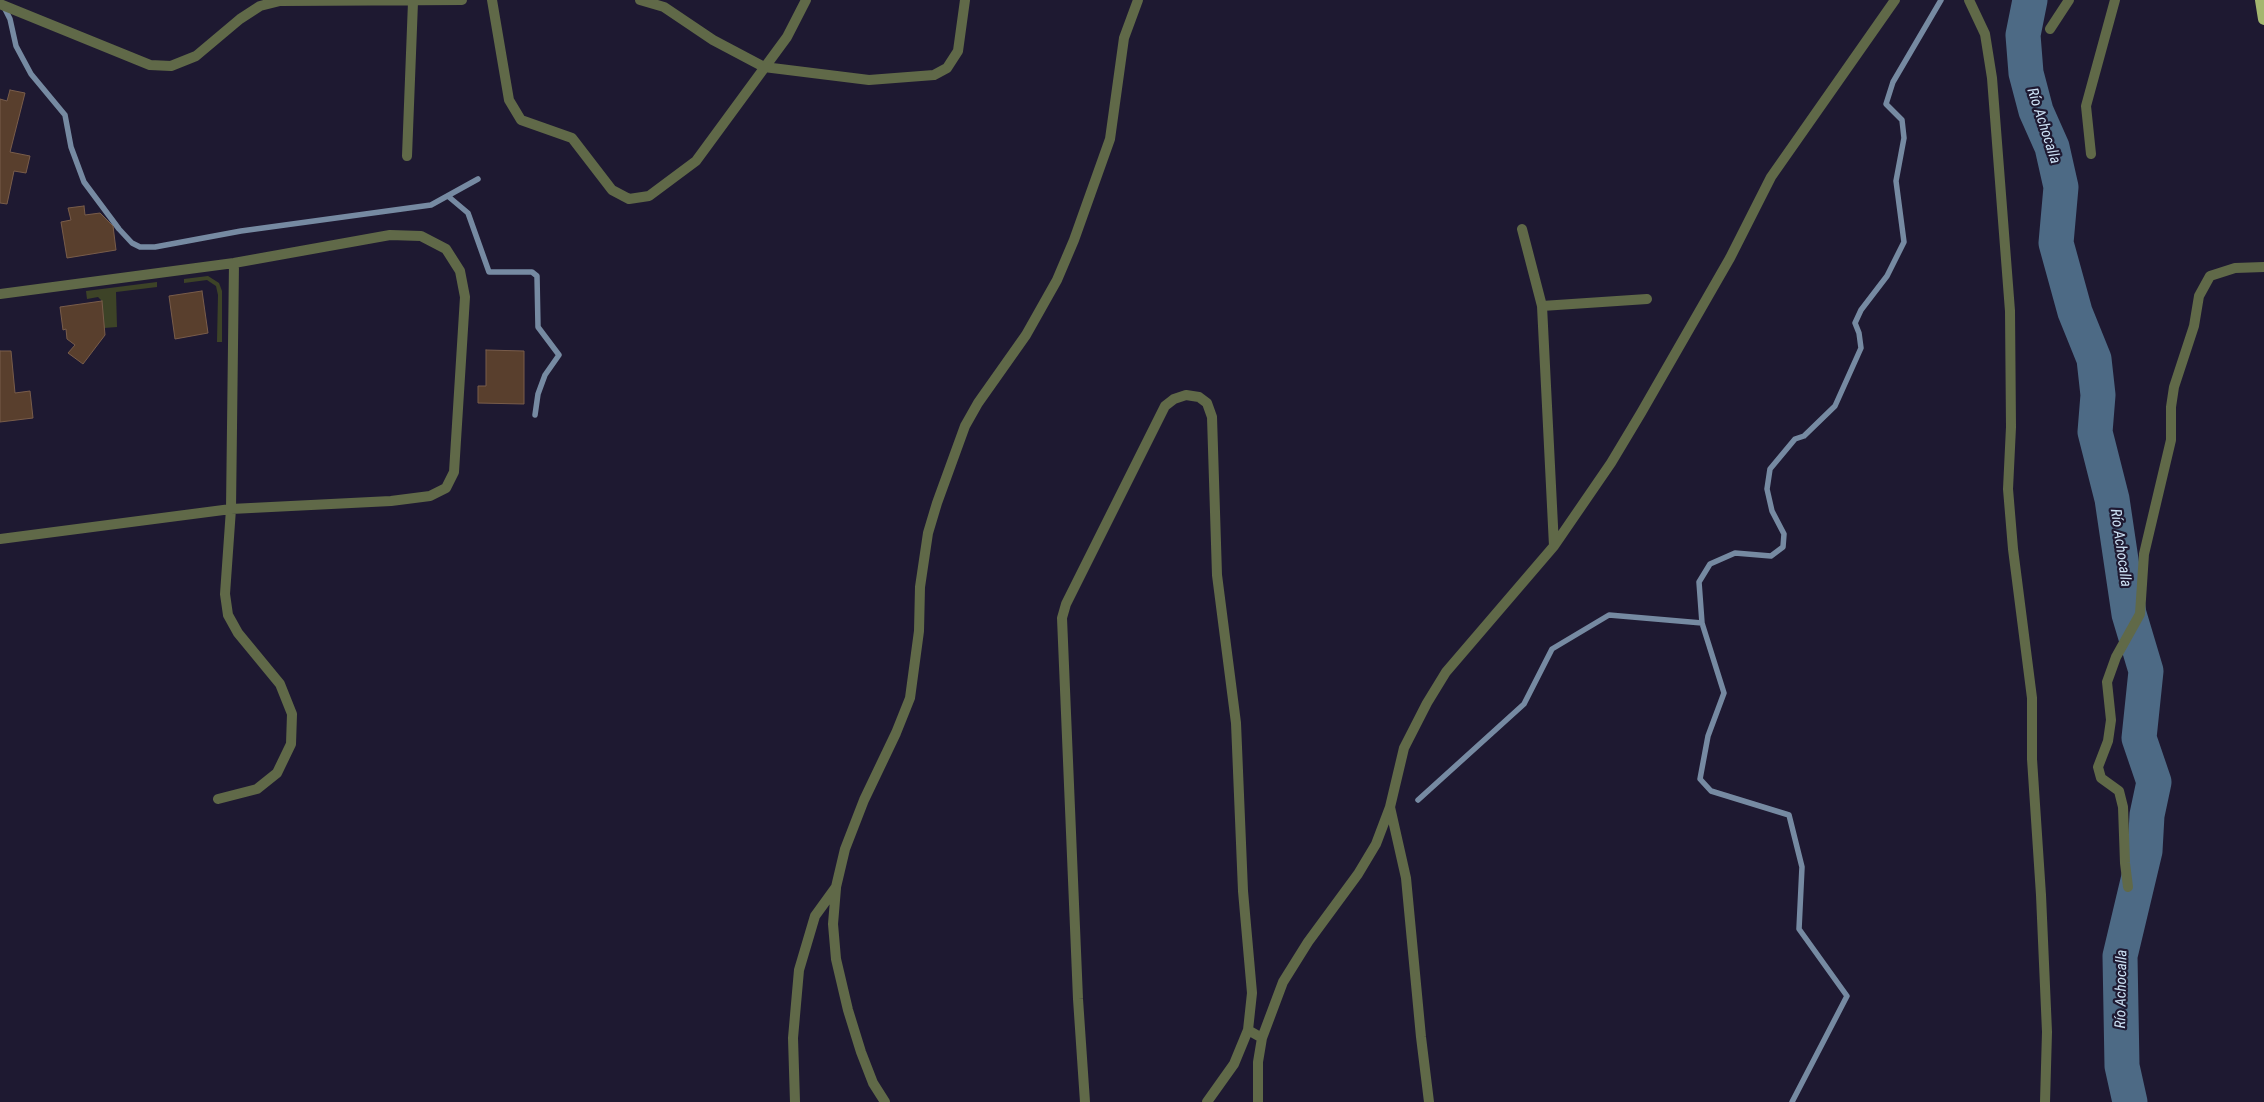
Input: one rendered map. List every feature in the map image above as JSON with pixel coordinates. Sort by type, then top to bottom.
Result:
[{"type":"main road","points":[[2261,0],[2264,20]]},
{"type":"street","points":[[0,4],[150,65],[171,66],[196,56],[240,19],[260,6],[273,2],[462,0]]},
{"type":"street","points":[[492,0],[509,100],[521,120],[572,138],[612,190],[629,200],[649,196],[696,161],[721,130],[764,67],[787,38],[806,0]]},
{"type":"street","points":[[640,0],[664,7],[713,40],[764,67],[869,80],[934,75],[947,68],[958,51],[965,0]]},
{"type":"street","points":[[885,1102],[873,1083],[861,1052],[848,1010],[836,959],[833,924],[836,887],[845,849],[864,800],[896,733],[910,698],[915,674],[920,587],[928,533],[955,450],[978,403],[1026,335],[1057,280],[1074,240],[1110,139],[1124,38],[1138,0]]},
{"type":"street","points":[[1258,1102],[1258,1062],[1262,1038],[1283,982],[1308,942],[1358,874],[1376,844],[1390,807],[1404,748],[1419,716],[1446,672],[1554,546],[1611,463],[1730,258],[1771,177],[1895,0]]},
{"type":"street","points":[[2050,30],[2069,0]]},
{"type":"street","points":[[2091,154],[2086,106],[2115,0]]},
{"type":"street","points":[[1970,1],[1985,34],[1992,78],[2010,310],[2011,427],[2008,489],[2013,549],[2032,698],[2032,759],[2042,895],[2046,1022],[2046,1102]]},
{"type":"street","points":[[407,156],[413,2]]},
{"type":"street","points":[[1522,228],[1540,290],[1542,306],[1554,546]]},
{"type":"street","points":[[0,294],[234,263],[390,235],[421,236],[446,249],[460,271],[465,297],[456,452],[454,472],[446,488],[430,496],[391,501],[231,509],[0,539]]},
{"type":"street","points":[[218,799],[257,789],[277,773],[291,744],[292,714],[280,684],[238,634],[228,615],[225,594],[231,509],[234,263]]},
{"type":"street","points":[[2128,887],[2125,863],[2123,806],[2118,791],[2102,778],[2098,767],[2108,741],[2111,720],[2107,682],[2116,657],[2140,614],[2144,554],[2171,440],[2171,408],[2174,387],[2194,326],[2199,296],[2210,276],[2235,268],[2264,267]]},
{"type":"street","points":[[1542,306],[1647,299]]},
{"type":"street","points":[[1085,1102],[1062,618],[1066,604],[1165,406],[1174,399],[1186,395],[1199,397],[1207,403],[1212,417],[1217,575],[1236,723],[1243,891],[1252,993],[1248,1030],[1234,1064],[1207,1102]]},
{"type":"street","points":[[1390,807],[1406,878],[1429,1102]]},
{"type":"street","points":[[795,1102],[793,1038],[799,970],[815,916],[836,887]]},
{"type":"street","points":[[1248,1030],[1262,1038]]},
{"type":"green space","points":[[208,276],[219,283],[222,291],[222,342],[217,342],[218,295],[216,286],[207,280],[184,283],[184,279]]},
{"type":"green space","points":[[157,282],[157,287],[116,292],[117,327],[104,328],[101,300],[98,297],[87,299],[86,291]]},
{"type":"building","points":[[10,90],[25,93],[10,152],[30,156],[26,173],[14,171],[7,204],[0,203],[0,99],[7,101]]},
{"type":"building","points":[[84,206],[85,215],[100,213],[113,226],[116,250],[67,258],[61,222],[71,220],[68,208]]},
{"type":"building","points":[[202,291],[208,333],[175,339],[169,296]]},
{"type":"building","points":[[102,301],[105,335],[83,364],[68,353],[75,345],[67,339],[66,329],[63,330],[60,307]]},
{"type":"building","points":[[486,350],[524,351],[524,404],[478,403],[478,386],[486,386]]},
{"type":"building","points":[[0,351],[11,351],[15,393],[30,391],[33,418],[0,422]]},
{"type":"waterway","points":[[1792,1102],[1847,996],[1799,929],[1802,867],[1789,815],[1711,791],[1700,779],[1708,736],[1724,693],[1702,623],[1699,582],[1710,564],[1735,553],[1771,556],[1783,547],[1784,534],[1772,511],[1767,489],[1770,469],[1795,439],[1804,436],[1835,406],[1861,348],[1859,333],[1855,323],[1861,310],[1887,276],[1904,242],[1896,181],[1904,138],[1902,120],[1886,104],[1893,82],[1941,0]]},
{"type":"waterway","name":"Río Achocalla","points":[[2030,0],[2023,35],[2026,73],[2036,111],[2052,147],[2061,187],[2056,243],[2075,312],[2094,359],[2098,395],[2095,432],[2112,499],[2129,614],[2146,671],[2139,738],[2154,782],[2147,815],[2145,851],[2120,956],[2122,1066],[2130,1102]]},
{"type":"waterway","points":[[5,9],[10,19],[16,46],[31,74],[65,115],[71,147],[84,182],[119,229],[132,243],[140,247],[155,247],[241,231],[431,205],[478,179]]},
{"type":"waterway","points":[[449,197],[468,213],[489,272],[532,272],[537,276],[538,327],[559,355],[545,375],[538,394],[535,415]]},
{"type":"waterway","points":[[1418,800],[1524,704],[1552,649],[1609,615],[1702,623]]}]
